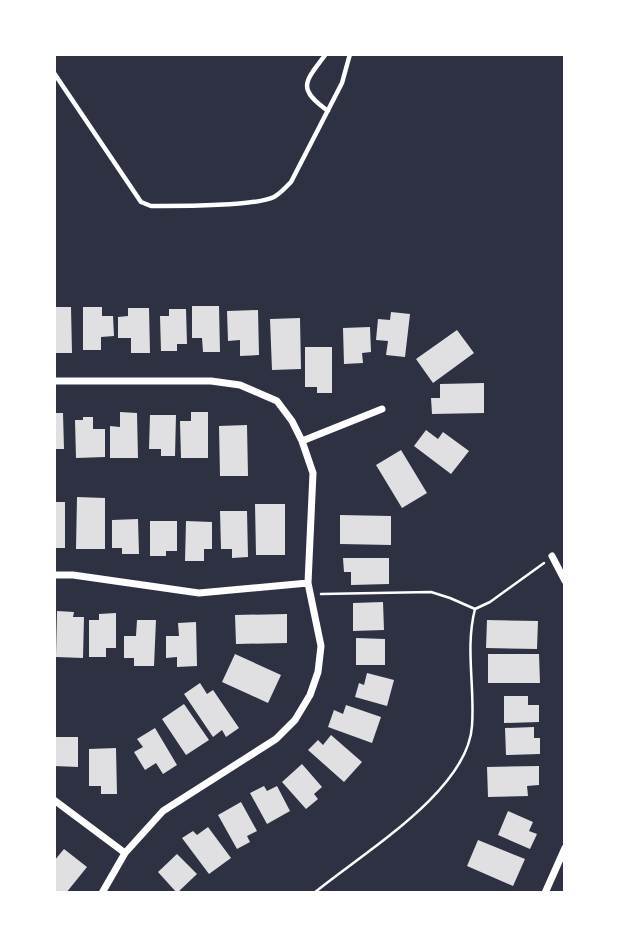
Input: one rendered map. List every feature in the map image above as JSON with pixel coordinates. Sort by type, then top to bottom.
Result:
[{"type":"street","points":[[54,381],[211,381],[240,385],[277,401],[292,421],[313,473],[308,583],[321,646],[318,672],[310,695],[295,720],[275,739],[163,811],[125,853],[102,893]]},
{"type":"street","points":[[302,441],[382,409]]},
{"type":"street","points":[[552,556],[565,581]]},
{"type":"street","points":[[54,576],[73,575],[199,593],[308,583]]},
{"type":"street","points":[[54,800],[125,853]]},
{"type":"street","points":[[545,893],[565,848]]},
{"type":"lane","points":[[326,54],[309,77],[307,91],[312,99],[328,111]]},
{"type":"lane","points":[[54,73],[141,202],[151,206],[247,202],[272,198],[282,192],[290,182],[342,83],[350,54]]},
{"type":"path","points":[[311,594],[431,592],[475,608],[490,602],[552,556]]},
{"type":"path","points":[[314,893],[426,804],[456,769],[469,745],[472,725],[469,656],[475,608]]},
{"type":"building","points":[[192,306],[219,306],[220,352],[203,352],[202,338],[192,338]]},
{"type":"building","points":[[54,307],[71,307],[72,353],[54,353]]},
{"type":"building","points":[[83,307],[102,307],[102,316],[113,316],[114,336],[101,337],[101,350],[83,350]]},
{"type":"building","points":[[128,308],[149,308],[150,353],[131,353],[131,338],[118,338],[118,317],[128,316]]},
{"type":"building","points":[[169,309],[186,309],[187,344],[177,344],[177,351],[161,351],[160,316],[169,316]]},
{"type":"building","points":[[258,310],[259,355],[240,356],[240,340],[228,341],[227,311]]},
{"type":"building","points":[[391,312],[410,314],[405,357],[386,355],[388,341],[376,340],[378,319],[390,320]]},
{"type":"building","points":[[300,318],[301,369],[272,370],[270,319]]},
{"type":"building","points":[[370,327],[371,352],[362,353],[363,363],[344,364],[343,328]]},
{"type":"building","points":[[457,330],[474,353],[433,383],[416,359]]},
{"type":"building","points":[[305,347],[332,347],[332,393],[317,393],[317,387],[305,387]]},
{"type":"building","points":[[484,383],[484,413],[432,414],[431,398],[440,398],[440,384]]},
{"type":"building","points":[[120,412],[137,413],[138,458],[110,458],[110,426],[120,427]]},
{"type":"building","points":[[191,412],[208,412],[208,458],[181,458],[180,421],[191,421]]},
{"type":"building","points":[[54,413],[63,413],[64,449],[54,449]]},
{"type":"building","points":[[150,415],[176,415],[175,456],[161,456],[161,449],[149,449]]},
{"type":"building","points":[[83,417],[93,417],[93,429],[105,429],[105,457],[76,458],[75,420],[83,420]]},
{"type":"building","points":[[247,425],[248,476],[220,476],[219,426]]},
{"type":"building","points":[[426,430],[438,439],[443,432],[469,451],[451,474],[414,446]]},
{"type":"building","points":[[401,450],[427,493],[402,508],[376,465]]},
{"type":"building","points":[[77,497],[105,498],[105,549],[76,549]]},
{"type":"building","points":[[54,502],[65,502],[65,548],[54,548]]},
{"type":"building","points":[[255,504],[285,504],[285,555],[256,555]]},
{"type":"building","points":[[220,511],[247,511],[248,557],[232,558],[232,549],[221,549]]},
{"type":"building","points":[[340,515],[391,516],[391,545],[340,544]]},
{"type":"building","points":[[138,519],[139,554],[122,554],[122,548],[112,548],[112,520]]},
{"type":"building","points":[[150,521],[177,521],[177,551],[166,551],[166,556],[150,556]]},
{"type":"building","points":[[186,521],[212,522],[212,549],[204,549],[204,561],[185,561]]},
{"type":"building","points":[[343,558],[389,558],[389,584],[351,585],[351,572],[344,572]]},
{"type":"building","points":[[383,602],[384,630],[353,631],[353,603]]},
{"type":"building","points":[[57,611],[74,612],[73,617],[84,617],[83,658],[56,657]]},
{"type":"building","points":[[116,613],[116,648],[106,648],[106,657],[89,657],[89,620],[99,620],[99,614]]},
{"type":"building","points":[[287,614],[287,643],[236,644],[235,615]]},
{"type":"building","points":[[137,620],[156,620],[154,666],[134,666],[134,658],[124,658],[124,636],[136,636]]},
{"type":"building","points":[[487,620],[538,621],[537,649],[486,648]]},
{"type":"building","points":[[196,622],[197,666],[177,667],[177,657],[166,658],[166,636],[179,636],[178,623]]},
{"type":"building","points":[[356,638],[385,639],[385,665],[356,665]]},
{"type":"building","points":[[235,654],[281,675],[268,703],[222,682]]},
{"type":"building","points":[[488,654],[539,654],[540,683],[488,683]]},
{"type":"building","points":[[367,673],[394,680],[387,706],[355,697],[359,683],[364,685]]},
{"type":"building","points":[[200,683],[207,694],[213,690],[239,728],[226,737],[222,730],[213,737],[184,694]]},
{"type":"building","points":[[504,696],[528,696],[528,705],[539,705],[539,722],[504,723]]},
{"type":"building","points":[[184,704],[209,740],[186,755],[162,719]]},
{"type":"building","points":[[346,705],[381,717],[372,743],[328,727],[334,710],[343,714]]},
{"type":"building","points":[[534,727],[534,738],[540,738],[540,754],[506,755],[505,728]]},
{"type":"building","points":[[155,728],[177,765],[163,774],[156,763],[145,770],[134,752],[143,747],[137,739]]},
{"type":"building","points":[[331,735],[362,762],[344,782],[308,750],[318,740],[323,745]]},
{"type":"building","points":[[54,737],[78,737],[78,767],[54,766]]},
{"type":"building","points":[[116,748],[117,794],[101,794],[101,786],[89,786],[89,749]]},
{"type":"building","points":[[302,764],[322,787],[314,794],[318,799],[306,809],[282,782]]},
{"type":"building","points":[[539,766],[539,785],[527,786],[528,796],[488,797],[487,767]]},
{"type":"building","points":[[264,786],[267,791],[277,786],[290,811],[267,824],[250,793]]},
{"type":"building","points":[[241,802],[257,831],[247,836],[250,842],[237,849],[218,815]]},
{"type":"building","points":[[508,811],[533,822],[529,831],[537,834],[530,849],[498,835]]},
{"type":"building","points":[[208,827],[231,858],[209,874],[182,838],[193,831],[197,835]]},
{"type":"building","points":[[478,840],[525,859],[513,886],[467,866]]},
{"type":"building","points":[[64,849],[87,867],[66,893],[54,893],[54,861]]},
{"type":"building","points":[[177,854],[197,874],[177,893],[158,872]]}]
